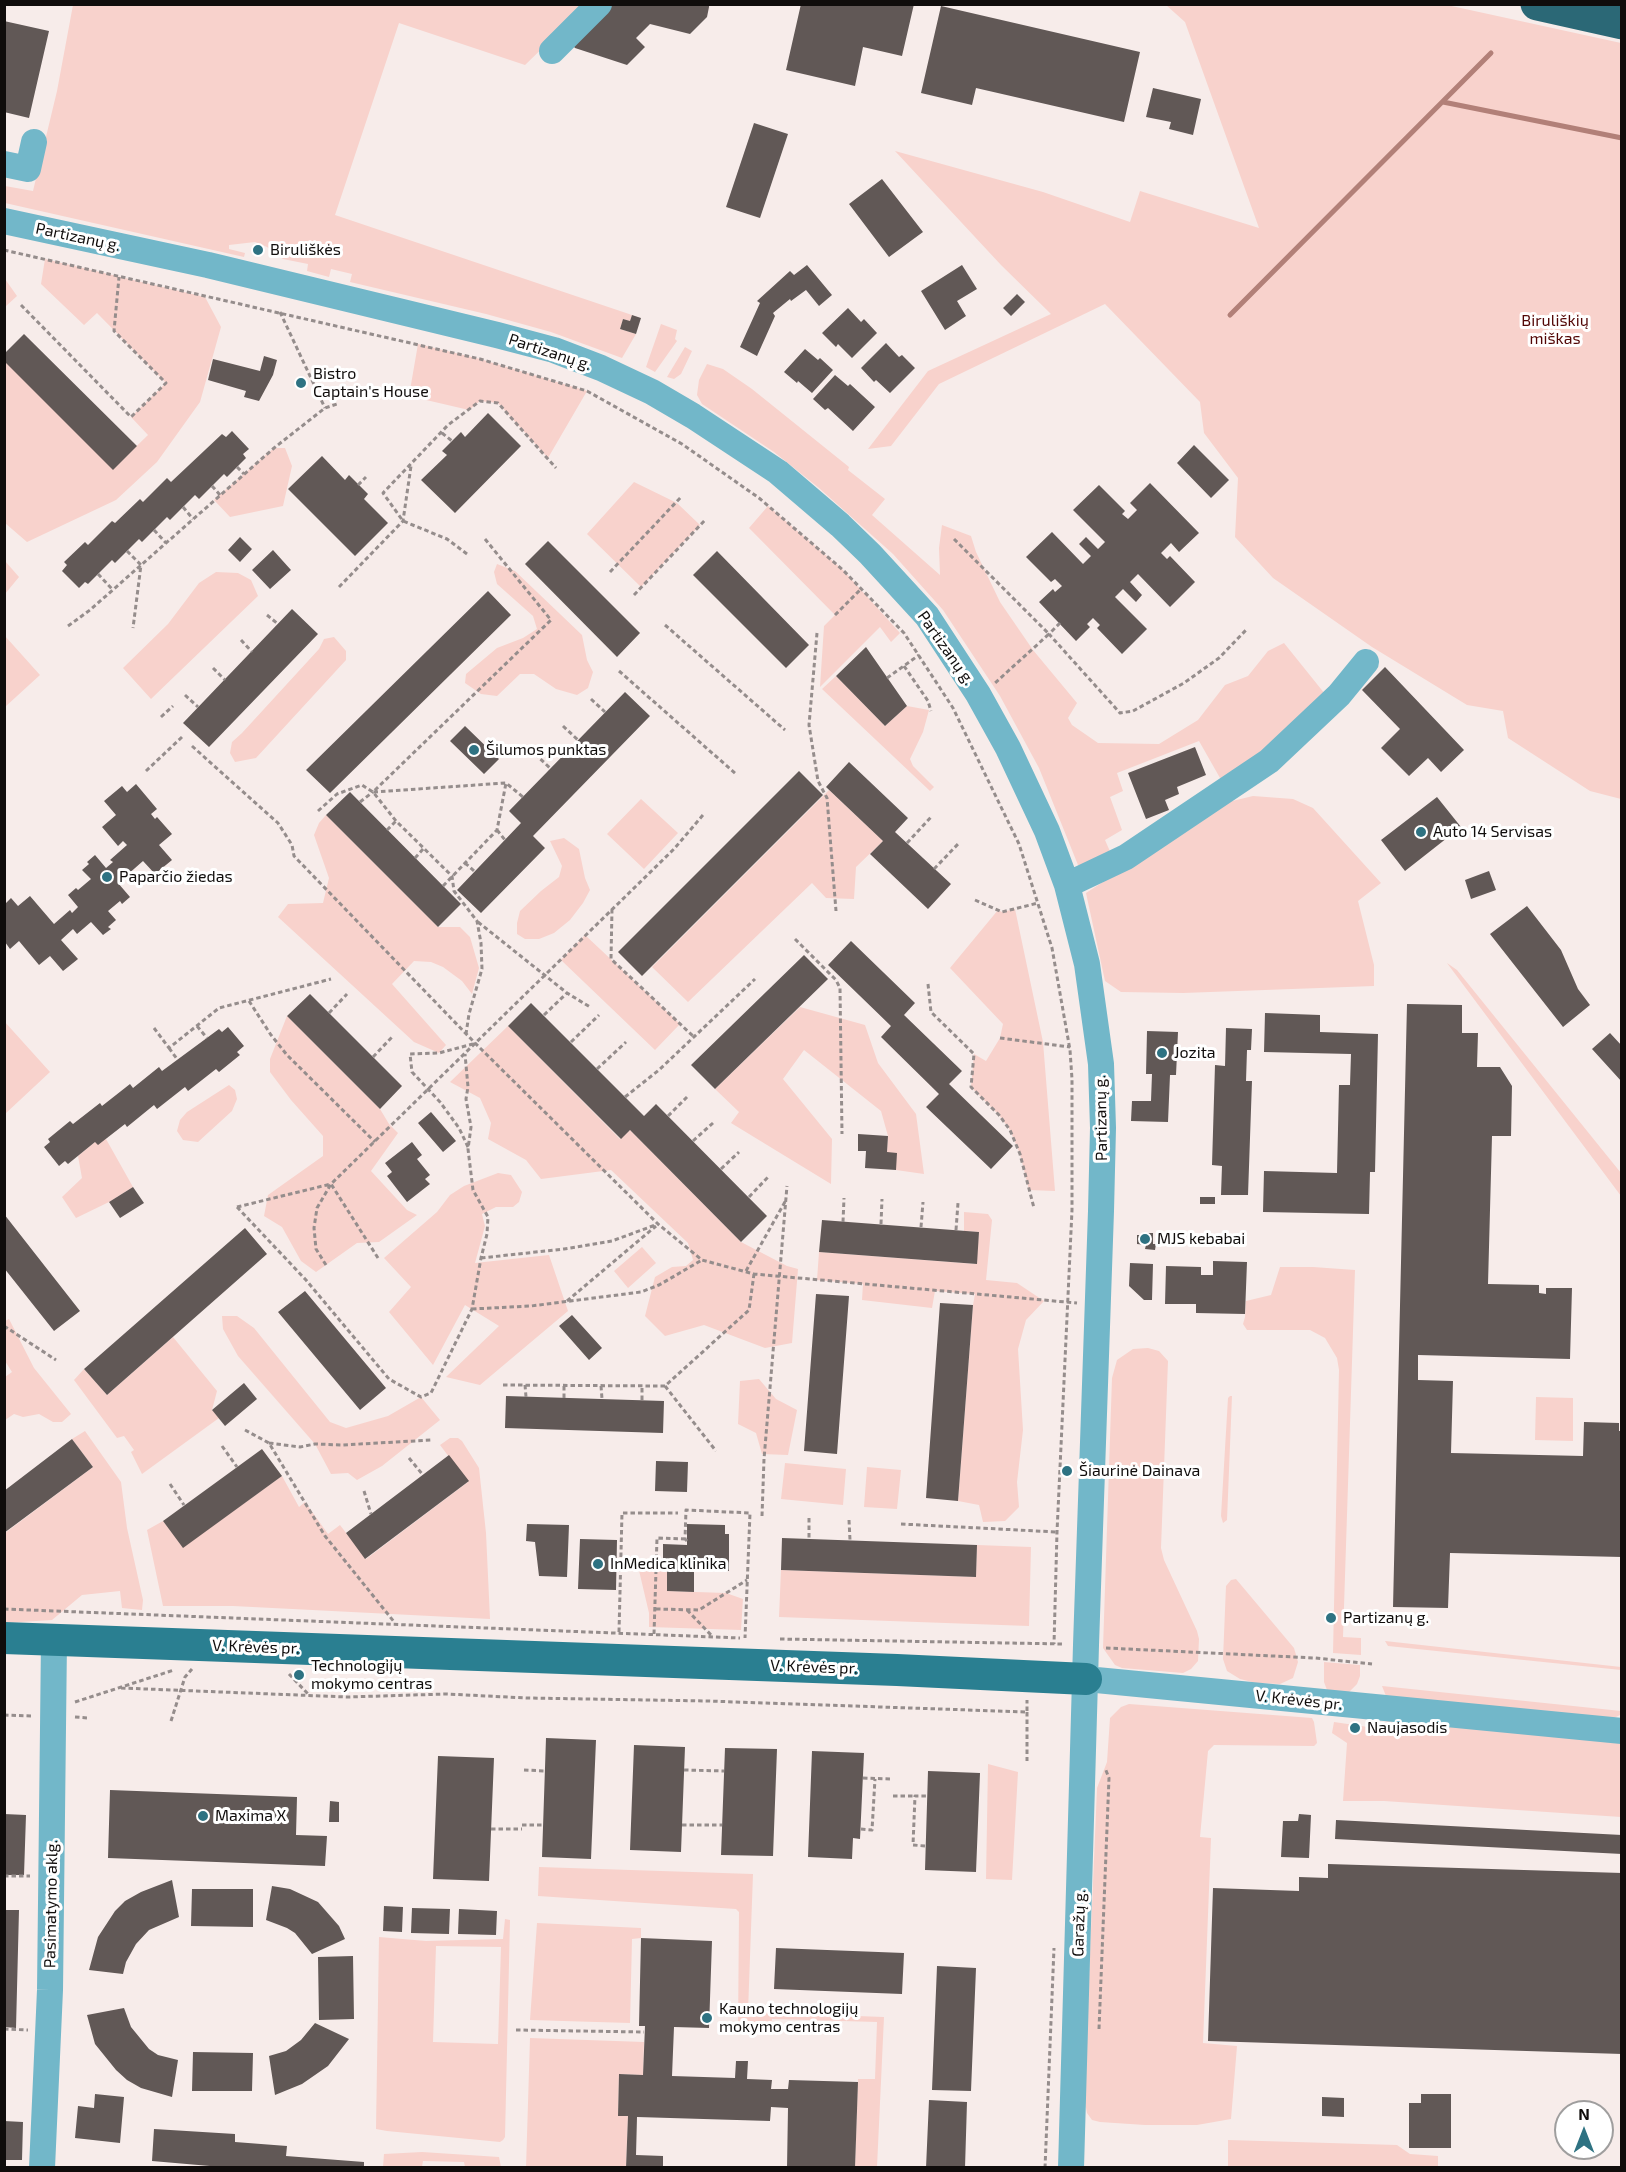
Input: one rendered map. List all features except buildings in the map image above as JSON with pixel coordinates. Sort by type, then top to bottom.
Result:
[{"type":"highway","points":[[1537,4],[1622,23]]},
{"type":"main road","name":"V. Krėvės pr.","points":[[4,1638],[1028,1675],[1086,1679]]},
{"type":"street","points":[[552,51],[599,4]]},
{"type":"street","points":[[4,164],[28,169],[34,142]]},
{"type":"street","name":"Partizanų g.","points":[[4,221],[310,289],[554,350],[582,361],[651,392],[693,416],[778,472],[840,525],[927,616],[978,694],[1036,805],[1067,885],[1087,964],[1101,1064],[1103,1128],[1086,1679]]},
{"type":"street","points":[[1067,885],[1126,857],[1269,761],[1339,695],[1366,662]]},
{"type":"street","name":"Pasimatymo aklg.","points":[[42,2168],[60,1710],[54,1640]]},
{"type":"street","name":"V. Krėvės pr.","points":[[1086,1679],[1622,1731]]},
{"type":"street","name":"Garažų g.","points":[[1071,2168],[1086,1679]]},
{"type":"path","points":[[4,250],[480,359],[587,391],[682,444],[759,498],[843,570],[904,633],[953,708],[1019,844],[1052,948],[1070,1047],[1072,1210],[1054,1644],[772,1639]]},
{"type":"path","points":[[21,305],[131,417],[166,383],[114,331],[119,277]]},
{"type":"path","points":[[280,312],[325,408]]},
{"type":"path","points":[[467,554],[447,539],[403,521],[383,493],[442,433],[480,401],[498,403],[556,468]]},
{"type":"path","points":[[68,626],[113,590],[244,474],[325,408],[337,404]]},
{"type":"path","points":[[442,433],[452,441]]},
{"type":"path","points":[[339,587],[403,521],[411,465]]},
{"type":"path","points":[[237,467],[244,474]]},
{"type":"path","points":[[358,485],[366,477]]},
{"type":"path","points":[[212,486],[220,495]]},
{"type":"path","points":[[610,572],[681,497]]},
{"type":"path","points":[[183,507],[193,519]]},
{"type":"path","points":[[634,595],[706,519]]},
{"type":"path","points":[[154,530],[166,543]]},
{"type":"path","points":[[360,802],[550,620],[485,538]]},
{"type":"path","points":[[954,539],[1049,634],[1120,713],[1133,711],[1184,683],[1219,658],[1246,630]]},
{"type":"path","points":[[127,551],[141,565]]},
{"type":"path","points":[[133,628],[141,565]]},
{"type":"path","points":[[98,574],[113,590]]},
{"type":"path","points":[[835,615],[861,589]]},
{"type":"path","points":[[267,615],[278,624]]},
{"type":"path","points":[[953,708],[997,682],[1060,623]]},
{"type":"path","points":[[665,625],[785,730]]},
{"type":"path","points":[[817,633],[809,725],[818,782],[827,798],[836,912]]},
{"type":"path","points":[[241,640],[252,652]]},
{"type":"path","points":[[887,678],[919,655]]},
{"type":"path","points":[[904,666],[928,701],[931,711]]},
{"type":"path","points":[[213,668],[225,680]]},
{"type":"path","points":[[618,671],[736,774]]},
{"type":"path","points":[[185,694],[198,707]]},
{"type":"path","points":[[591,699],[605,712]]},
{"type":"path","points":[[161,717],[173,706]]},
{"type":"path","points":[[563,726],[578,740]]},
{"type":"path","points":[[146,771],[182,737]]},
{"type":"path","points":[[192,746],[278,823],[292,845],[294,856],[466,1034],[658,1224],[702,1260],[754,1274],[1097,1304]]},
{"type":"path","points":[[535,754],[550,768]]},
{"type":"path","points":[[372,792],[506,783],[523,797]]},
{"type":"path","points":[[443,886],[497,830],[506,783]]},
{"type":"path","points":[[318,811],[337,794],[362,785],[372,792],[396,820],[452,876],[454,891],[477,921],[567,993],[590,1007]]},
{"type":"path","points":[[326,1265],[316,1249],[314,1228],[317,1208],[331,1184],[674,849],[703,815]]},
{"type":"path","points":[[907,843],[932,818]]},
{"type":"path","points":[[387,830],[396,820]]},
{"type":"path","points":[[497,830],[505,840]]},
{"type":"path","points":[[934,869],[958,844]]},
{"type":"path","points":[[416,858],[424,848]]},
{"type":"path","points":[[465,863],[474,872]]},
{"type":"path","points":[[975,900],[1002,912],[1038,903]]},
{"type":"path","points":[[612,908],[610,959],[694,1037]]},
{"type":"path","points":[[466,1034],[469,1014],[482,969],[477,921]]},
{"type":"path","points":[[795,939],[836,980],[840,988],[842,1134]]},
{"type":"path","points":[[169,1048],[219,1008],[331,979]]},
{"type":"path","points":[[625,1097],[659,1070],[755,979]]},
{"type":"path","points":[[928,984],[931,1012],[974,1054],[971,1087],[999,1115],[1010,1130],[1020,1154],[1034,1208]]},
{"type":"path","points":[[544,1015],[567,993]]},
{"type":"path","points":[[329,1013],[347,994]]},
{"type":"path","points":[[249,1000],[287,1055],[375,1142]]},
{"type":"path","points":[[571,1042],[599,1015]]},
{"type":"path","points":[[197,1025],[207,1038]]},
{"type":"path","points":[[154,1028],[177,1059]]},
{"type":"path","points":[[373,1057],[392,1037]]},
{"type":"path","points":[[1000,1038],[1070,1047]]},
{"type":"path","points":[[597,1069],[626,1042]]},
{"type":"path","points":[[468,1149],[459,1128],[412,1072],[410,1054],[439,1053],[475,1043]]},
{"type":"path","points":[[331,1184],[237,1207],[306,1280],[389,1379],[421,1397],[431,1393],[472,1309],[487,1234],[488,1217],[473,1190],[468,1149],[471,1127],[466,1099],[468,1087],[465,1054]]},
{"type":"path","points":[[668,1116],[687,1097]]},
{"type":"path","points":[[693,1141],[713,1123]]},
{"type":"path","points":[[721,1169],[739,1152]]},
{"type":"path","points":[[749,1197],[768,1177]]},
{"type":"path","points":[[331,1184],[378,1258]]},
{"type":"path","points":[[762,1516],[764,1459],[787,1186]]},
{"type":"path","points":[[843,1222],[844,1198]]},
{"type":"path","points":[[746,1272],[786,1199]]},
{"type":"path","points":[[881,1224],[882,1199]]},
{"type":"path","points":[[921,1227],[923,1202]]},
{"type":"path","points":[[956,1230],[957,1203]]},
{"type":"path","points":[[481,1258],[612,1241],[658,1224]]},
{"type":"path","points":[[565,1302],[658,1224]]},
{"type":"path","points":[[472,1309],[565,1302],[641,1292],[659,1285],[702,1260]]},
{"type":"path","points":[[503,1385],[665,1386],[749,1310],[754,1274]]},
{"type":"path","points":[[4,1326],[56,1360]]},
{"type":"path","points":[[525,1385],[526,1397]]},
{"type":"path","points":[[564,1385],[564,1398]]},
{"type":"path","points":[[602,1386],[602,1399]]},
{"type":"path","points":[[642,1386],[642,1400]]},
{"type":"path","points":[[665,1386],[716,1451]]},
{"type":"path","points":[[245,1430],[269,1443],[300,1448],[315,1444],[343,1445],[431,1440]]},
{"type":"path","points":[[269,1443],[325,1536],[395,1623]]},
{"type":"path","points":[[222,1446],[237,1467]]},
{"type":"path","points":[[409,1458],[423,1475]]},
{"type":"path","points":[[170,1484],[184,1505]]},
{"type":"path","points":[[364,1491],[371,1514]]},
{"type":"path","points":[[654,1634],[657,1538],[677,1537],[686,1540],[687,1510],[750,1513],[745,1638]]},
{"type":"path","points":[[618,1633],[622,1513],[678,1513]]},
{"type":"path","points":[[809,1518],[809,1539]]},
{"type":"path","points":[[849,1520],[850,1540]]},
{"type":"path","points":[[901,1524],[1057,1532]]},
{"type":"path","points":[[656,1609],[699,1611],[747,1580]]},
{"type":"path","points":[[4,1609],[753,1638]]},
{"type":"path","points":[[687,1610],[713,1636]]},
{"type":"path","points":[[1108,1648],[1315,1658],[1372,1664]]},
{"type":"path","points":[[171,1721],[185,1677],[198,1662],[187,1666]]},
{"type":"path","points":[[4,1715],[60,1710],[176,1670]]},
{"type":"path","points":[[288,1673],[311,1696]]},
{"type":"path","points":[[1027,1761],[1028,1675]]},
{"type":"path","points":[[121,1688],[347,1697],[446,1694],[1027,1712]]},
{"type":"path","points":[[1099,2029],[1109,1778],[1104,1763]]},
{"type":"path","points":[[524,1770],[545,1771]]},
{"type":"path","points":[[684,1770],[724,1771]]},
{"type":"path","points":[[863,1778],[893,1779]]},
{"type":"path","points":[[861,1829],[872,1830],[875,1779]]},
{"type":"path","points":[[893,1796],[927,1796]]},
{"type":"path","points":[[915,1796],[913,1845],[925,1846]]},
{"type":"path","points":[[491,1829],[543,1825]]},
{"type":"path","points":[[682,1825],[722,1825]]},
{"type":"path","points":[[1045,2168],[1054,1947]]},
{"type":"path","points":[[516,2030],[644,2032]]},
{"type":"green space","points":[[73,5],[587,5],[525,65],[399,23],[335,215],[632,315],[630,321],[623,319],[620,329],[636,334],[622,358],[551,332],[350,282],[352,274],[331,269],[329,277],[307,271],[308,264],[283,259],[267,247],[255,242],[229,245],[229,249],[245,253],[244,257],[5,203],[5,186],[33,191],[57,91]]},
{"type":"green space","name":"Biruliškių miškas","points":[[1166,5],[1447,5],[1621,43],[1621,799],[1590,791],[1508,738],[1503,711],[1467,705],[1372,647],[1273,578],[1235,537],[1238,478],[1204,433],[1200,402],[1105,304],[939,384],[891,446],[868,449],[928,371],[1051,314],[1001,265],[895,151],[1043,192],[1130,222],[1140,191],[1259,228],[1185,22]]},
{"type":"green space","points":[[45,259],[205,297],[221,327],[200,402],[157,462],[116,500],[27,542],[5,523],[5,361],[113,469],[148,435],[131,417],[166,383],[97,313],[84,325],[41,284]]},
{"type":"green space","points":[[4,279],[17,296],[5,307]]},
{"type":"green space","points":[[661,324],[677,330],[675,339],[677,341],[655,372],[646,367]]},
{"type":"green space","points":[[418,344],[480,359],[587,391],[548,458],[498,403],[480,401],[469,410],[409,396]]},
{"type":"green space","points":[[685,347],[692,351],[681,374],[674,379],[667,377]]},
{"type":"green space","points":[[707,364],[723,369],[752,389],[885,499],[872,515],[940,575],[939,548],[942,525],[971,536],[976,552],[1000,602],[1033,650],[1077,703],[1068,718],[1072,725],[1098,743],[1159,744],[1198,720],[1225,685],[1248,676],[1268,651],[1284,643],[1325,694],[1224,785],[1199,741],[1117,773],[1123,791],[1110,797],[1122,830],[1105,840],[1112,856],[1091,869],[1078,865],[1039,768],[1000,696],[943,610],[893,554],[819,488],[774,452],[702,404],[697,395],[699,380]]},
{"type":"green space","points":[[274,448],[285,448],[292,466],[283,506],[230,517],[214,500]]},
{"type":"green space","points":[[634,482],[677,503],[700,525],[641,587],[587,534]]},
{"type":"green space","points":[[768,506],[843,570],[900,633],[891,642],[880,627],[820,687],[824,626],[835,615],[749,528]]},
{"type":"green space","points":[[5,561],[19,577],[5,594]]},
{"type":"green space","points":[[497,564],[515,571],[582,635],[587,660],[593,672],[588,688],[577,695],[556,689],[534,674],[520,674],[497,696],[481,694],[465,683],[466,674],[497,648],[523,638],[537,629],[533,616],[497,584],[494,572]]},
{"type":"green space","points":[[216,572],[238,573],[251,580],[258,596],[151,699],[123,668],[168,624],[199,583]]},
{"type":"green space","points":[[5,636],[40,675],[5,707]]},
{"type":"green space","points":[[334,637],[346,651],[346,660],[256,758],[235,762],[230,753],[232,742],[319,649],[324,639]]},
{"type":"green space","points":[[836,676],[885,726],[907,706],[929,710],[923,732],[910,759],[913,766],[934,787],[930,791],[822,689]]},
{"type":"green space","points":[[829,790],[883,841],[856,867],[854,899],[826,898],[812,883],[688,1002],[652,967]]},
{"type":"green space","points":[[1253,796],[1293,799],[1313,808],[1381,883],[1358,901],[1374,965],[1374,986],[1183,993],[1121,992],[1105,981],[1086,893],[1224,803]]},
{"type":"green space","points":[[641,799],[678,833],[644,869],[607,834]]},
{"type":"green space","points":[[326,815],[438,927],[460,927],[470,937],[479,968],[472,994],[462,981],[443,967],[431,962],[414,961],[392,984],[446,1045],[439,1053],[414,1042],[278,917],[288,904],[323,903],[329,878],[314,835],[319,823]]},
{"type":"green space","points":[[564,838],[579,849],[590,890],[570,920],[554,933],[539,939],[525,939],[517,934],[520,911],[559,877],[562,866],[550,841]]},
{"type":"green space","points":[[1015,909],[1043,1042],[1055,1191],[1029,1190],[1020,1154],[1010,1130],[999,1115],[971,1087],[974,1054],[986,1061],[1000,1038],[1003,1024],[950,968],[998,910],[1002,912]]},
{"type":"green space","points":[[585,935],[680,1024],[655,1050],[561,960]]},
{"type":"green space","points":[[1447,963],[1457,970],[1621,1173],[1621,1196]]},
{"type":"green space","points":[[800,1007],[865,1025],[878,1063],[916,1114],[924,1174],[896,1170],[887,1152],[888,1136],[881,1111],[804,1050],[783,1079],[832,1139],[831,1184],[731,1123],[739,1112],[715,1089]]},
{"type":"green space","points":[[287,1016],[380,1109],[398,1133],[371,1171],[407,1210],[417,1215],[379,1242],[357,1243],[316,1272],[301,1261],[282,1227],[264,1216],[268,1195],[323,1156],[323,1136],[270,1072],[270,1059]]},
{"type":"green space","points":[[4,1021],[50,1072],[5,1114],[4,1114]]},
{"type":"green space","points":[[508,1026],[620,1139],[630,1130],[741,1242],[787,1266],[798,1269],[792,1343],[765,1348],[704,1325],[665,1336],[645,1316],[655,1277],[672,1267],[686,1266],[693,1260],[688,1243],[611,1170],[541,1179],[526,1160],[488,1139],[491,1123],[480,1098],[450,1082]]},
{"type":"green space","points":[[229,1085],[235,1090],[237,1099],[232,1111],[198,1142],[183,1140],[177,1131],[180,1120],[187,1112]]},
{"type":"green space","points":[[106,1139],[133,1187],[76,1218],[62,1197],[82,1178],[78,1156],[95,1142]]},
{"type":"green space","points":[[498,1173],[511,1175],[522,1192],[519,1202],[513,1207],[496,1207],[482,1214],[485,1226],[475,1263],[549,1255],[568,1311],[480,1385],[446,1377],[499,1326],[465,1305],[433,1365],[389,1312],[411,1287],[384,1258],[437,1212],[450,1195],[464,1186]]},
{"type":"green space","points":[[964,1212],[988,1214],[992,1220],[986,1280],[1017,1283],[1044,1301],[1026,1320],[1018,1349],[1023,1430],[1017,1482],[1019,1507],[1005,1521],[983,1522],[979,1505],[958,1501],[975,1294],[935,1291],[932,1308],[862,1300],[863,1284],[817,1280],[819,1252],[976,1264],[979,1232],[964,1231]]},
{"type":"green space","points":[[642,1247],[656,1263],[628,1288],[614,1271]]},
{"type":"green space","points":[[1280,1267],[1355,1270],[1343,1637],[1361,1638],[1361,1655],[1333,1653],[1339,1370],[1337,1358],[1325,1338],[1310,1330],[1247,1330],[1243,1324],[1246,1301],[1271,1295]]},
{"type":"green space","points":[[222,1316],[237,1316],[254,1328],[330,1422],[346,1428],[388,1416],[421,1397],[440,1420],[382,1466],[357,1480],[348,1473],[331,1474],[315,1444],[238,1356],[223,1329]]},
{"type":"green space","points":[[9,1319],[34,1368],[71,1414],[62,1422],[53,1422],[39,1414],[23,1417],[14,1414],[5,1420],[5,1377],[12,1372],[5,1361],[5,1321]]},
{"type":"green space","points":[[173,1337],[217,1391],[212,1410],[219,1418],[142,1474],[131,1452],[134,1450],[124,1436],[117,1438],[74,1380],[84,1369],[107,1395]]},
{"type":"green space","points":[[1148,1348],[1159,1351],[1168,1361],[1161,1548],[1164,1560],[1199,1639],[1198,1661],[1191,1669],[1183,1673],[1122,1668],[1115,1665],[1103,1648],[1112,1378],[1117,1360],[1133,1349]]},
{"type":"green space","points":[[759,1379],[776,1399],[797,1410],[788,1455],[762,1454],[756,1433],[738,1424],[740,1381]]},
{"type":"green space","points":[[1232,1396],[1227,1520],[1223,1523],[1221,1516],[1228,1398]]},
{"type":"green space","points":[[1536,1397],[1573,1398],[1573,1441],[1535,1440]]},
{"type":"green space","points":[[85,1431],[121,1482],[127,1528],[143,1600],[142,1610],[122,1608],[120,1591],[82,1595],[52,1620],[5,1623],[5,1533],[93,1467],[72,1439]]},
{"type":"green space","points":[[450,1438],[458,1438],[462,1441],[479,1468],[486,1533],[490,1619],[233,1606],[163,1606],[147,1530],[163,1521],[183,1547],[282,1476],[299,1507],[305,1502],[328,1534],[340,1525],[366,1559],[468,1482],[440,1445]]},
{"type":"green space","points":[[785,1463],[846,1469],[843,1505],[781,1499]]},
{"type":"green space","points":[[867,1467],[901,1470],[897,1509],[864,1507]]},
{"type":"green space","points":[[977,1545],[1031,1547],[1029,1626],[779,1617],[781,1570],[976,1577]]},
{"type":"green space","points":[[639,1560],[667,1569],[667,1591],[726,1593],[743,1599],[741,1630],[649,1627],[649,1613],[637,1562]]},
{"type":"green space","points":[[1236,1579],[1294,1648],[1298,1662],[1293,1678],[1280,1684],[1256,1683],[1240,1679],[1227,1671],[1223,1659],[1226,1586],[1231,1580]]},
{"type":"green space","points":[[1385,1641],[1621,1667],[1621,1670],[1388,1646]]},
{"type":"green space","points":[[1324,1662],[1360,1665],[1357,1684],[1348,1693],[1327,1690],[1324,1682]]},
{"type":"green space","points":[[1382,1686],[1621,1711],[1620,1715],[1612,1719],[1386,1696]]},
{"type":"green space","points":[[1129,1704],[1312,1718],[1314,1722],[1317,1743],[1314,1746],[1214,1745],[1208,1751],[1200,1837],[1211,1838],[1203,2043],[1237,2046],[1231,2119],[1197,2125],[1145,2125],[1100,2122],[1092,2120],[1087,2113],[1084,2097],[1097,1788],[1107,1762],[1110,1718],[1121,1707]]},
{"type":"green space","points":[[1388,1721],[1621,1738],[1621,1817],[1384,1801],[1343,1801],[1347,1743],[1332,1733],[1334,1722],[1368,1727]]},
{"type":"green space","points":[[988,1764],[1018,1772],[1012,1880],[986,1879]]},
{"type":"green space","points":[[539,1867],[753,1874],[748,2012],[884,2017],[877,2167],[855,2167],[858,2079],[875,2079],[877,2022],[772,2019],[771,2033],[738,2032],[739,1912],[736,1909],[538,1896]]},
{"type":"green space","points":[[505,1919],[510,1920],[505,2137],[503,2140],[500,2142],[376,2129],[379,1937],[426,1941],[503,1939]],"holes":[[[436,1946],[501,1947],[498,2044],[433,2042]]]},
{"type":"green space","points":[[537,1923],[641,1928],[641,1938],[632,1939],[630,2023],[530,2020]]},
{"type":"green space","points":[[530,2038],[644,2042],[643,2075],[619,2074],[618,2116],[628,2116],[626,2167],[526,2168]]},
{"type":"green space","points":[[1228,2140],[1397,2145],[1410,2154],[1438,2156],[1438,2167],[1228,2167]]},
{"type":"green space","points":[[422,2152],[499,2157],[501,2167],[465,2167],[464,2162],[423,2161],[422,2167],[383,2167],[384,2154]]},
{"type":"waterway","points":[[1230,315],[1491,53]]},
{"type":"waterway","points":[[1443,102],[1622,138]]},
{"type":"place","name":"Biruliškės","points":[[258,250]]},
{"type":"place","name":"Bistro Captain's House","points":[[301,383]]},
{"type":"place","name":"Šilumos punktas","points":[[474,750]]},
{"type":"place","name":"Auto 14 Servisas","points":[[1421,832]]},
{"type":"place","name":"Paparčio žiedas","points":[[107,877]]},
{"type":"place","name":"Jozita","points":[[1162,1053]]},
{"type":"place","name":"MJS kebabai","points":[[1145,1239]]},
{"type":"place","name":"Šiaurinė Dainava","points":[[1067,1471]]},
{"type":"place","name":"InMedica klinika","points":[[598,1564]]},
{"type":"place","name":"Partizanų g.","points":[[1331,1618]]},
{"type":"place","name":"Technologijų mokymo centras","points":[[299,1675]]},
{"type":"place","name":"Naujasodis","points":[[1355,1728]]},
{"type":"place","name":"Maxima X","points":[[203,1816]]},
{"type":"place","name":"Kauno technologijų mokymo centras","points":[[707,2018]]}]
